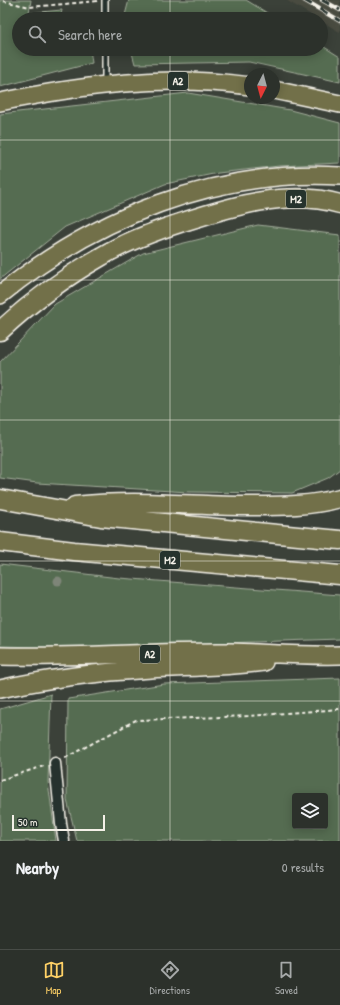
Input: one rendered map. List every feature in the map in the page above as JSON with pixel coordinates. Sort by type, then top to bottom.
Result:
[{"type":"highway","name":"A2","points":[[0,102],[105,84],[183,80],[244,85]]},
{"type":"highway","points":[[280,91],[340,104]]},
{"type":"highway","points":[[0,295],[51,257],[90,233],[128,215],[170,200],[205,189],[242,182],[282,177],[340,176]]},
{"type":"highway","name":"M2","points":[[0,331],[17,315],[60,282],[103,255],[152,232],[232,207],[251,203],[286,199],[311,199],[340,204]]},
{"type":"highway","points":[[58,508],[108,502],[216,506],[297,506],[340,498]]},
{"type":"highway","points":[[0,499],[58,508],[101,517],[340,540]]},
{"type":"highway","name":"M2","points":[[0,542],[74,552],[340,575]]},
{"type":"highway","name":"A2","points":[[0,656],[48,657],[231,652],[300,656],[340,655]]},
{"type":"highway","points":[[0,689],[81,675],[151,669],[232,666],[300,656]]},
{"type":"street","points":[[55,763],[64,841]]},
{"type":"lane","points":[[104,0],[105,12]]},
{"type":"lane","points":[[105,56],[105,84]]},
{"type":"path","points":[[3,1],[30,7],[104,0]]},
{"type":"path","points":[[0,780],[55,763],[136,720],[248,716],[340,708]]},
{"type":"shaded area","points":[[286,0],[340,0],[340,32],[328,25],[328,12],[306,12]]},
{"type":"green space","points":[[0,0],[31,0],[29,12],[12,12],[12,56],[91,56],[92,63],[0,87]]},
{"type":"green space","points":[[129,0],[246,0],[266,12],[126,12]]},
{"type":"green space","points":[[62,10],[62,12],[40,12]]},
{"type":"green space","points":[[328,49],[340,57],[340,82],[249,62],[135,64],[133,56],[328,56]]},
{"type":"green space","points":[[188,93],[244,102],[244,104],[254,104],[290,110],[340,123],[340,163],[279,166],[218,173],[165,184],[65,227],[0,279],[0,114]]},
{"type":"green space","points":[[258,225],[340,235],[340,469],[328,478],[292,493],[189,492],[37,483],[0,478],[0,362],[55,304],[143,253]]},
{"type":"green space","points":[[0,564],[119,578],[340,595],[340,639],[76,648],[0,646]]},
{"type":"green space","points":[[340,678],[340,841],[77,841],[67,800],[68,699],[164,684]]},
{"type":"green space","points":[[51,694],[48,782],[56,841],[0,841],[0,709]]},
{"type":"railway","points":[[304,0],[325,12]]},
{"type":"railway","points":[[322,0],[340,10]]},
{"type":"railway","points":[[328,14],[340,21]]}]
